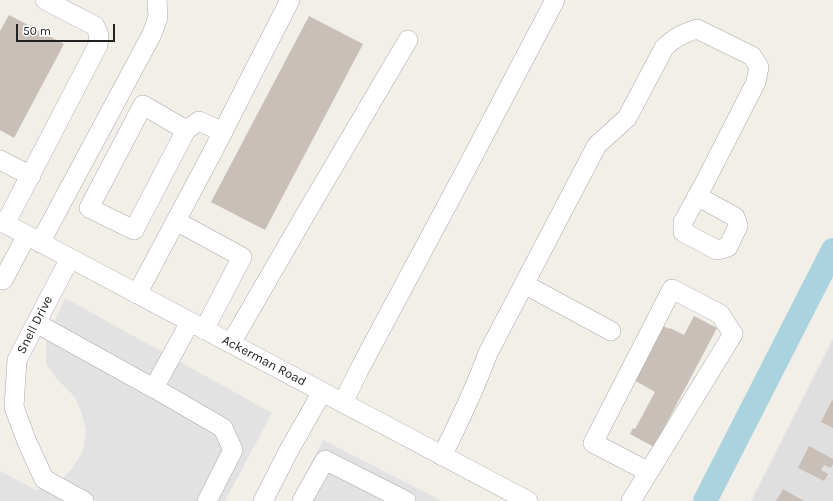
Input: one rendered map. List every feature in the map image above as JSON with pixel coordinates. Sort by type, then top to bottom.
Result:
[{"type":"street","points":[[3,223],[31,176],[98,45],[100,35],[95,26],[45,0]]},
{"type":"street","points":[[0,278],[3,280],[33,239],[152,34],[158,17],[157,0]]},
{"type":"street","points":[[137,294],[223,132],[290,0]]},
{"type":"street","points":[[342,403],[555,0]]},
{"type":"street","points":[[442,456],[481,373],[488,353],[597,145],[627,118],[664,48],[680,35],[697,29],[752,56],[759,67],[756,82],[697,196]]},
{"type":"street","points":[[231,343],[408,40]]},
{"type":"street","points":[[186,130],[143,105],[89,208],[134,230],[186,130],[199,121],[223,132]]},
{"type":"street","points":[[0,160],[31,176]]},
{"type":"street","points":[[155,389],[154,388],[242,257],[176,220]]},
{"type":"street","name":"Ackerman Road","points":[[3,223],[231,343],[522,500]]},
{"type":"street","name":"Snell Drive","points":[[70,258],[17,360],[14,407],[27,442],[44,479],[84,501]]},
{"type":"street","points":[[524,284],[611,331]]},
{"type":"street","points":[[631,501],[649,472],[733,334],[720,314],[672,289],[593,443],[649,472]]},
{"type":"street","points":[[36,323],[223,428],[233,450],[207,501]]},
{"type":"street","points":[[263,501],[288,452],[322,392]]},
{"type":"street","points":[[302,501],[325,460],[406,501]]},
{"type":"shaded area","points":[[65,298],[272,413],[225,501],[0,501],[0,471],[36,490],[60,481],[73,467],[83,451],[86,430],[81,411],[74,396],[57,379],[46,364],[48,335]]},
{"type":"shaded area","points":[[833,339],[833,501],[751,501]]},
{"type":"shaded area","points":[[323,440],[442,501],[291,501]]},
{"type":"building","points":[[9,15],[64,44],[14,138],[0,130],[0,31]]},
{"type":"building","points":[[309,16],[363,44],[265,230],[211,202]]},
{"type":"building","points":[[694,316],[717,328],[654,447],[630,434],[633,428],[635,429],[655,392],[634,380],[663,326],[684,335]]},
{"type":"building","points":[[832,400],[833,401],[833,428],[821,422]]},
{"type":"building","points":[[809,446],[833,459],[831,468],[824,465],[821,470],[828,474],[824,481],[798,468]]},
{"type":"building","points":[[783,489],[804,501],[776,501]]},
{"type":"waterway","points":[[705,501],[833,250]]}]
